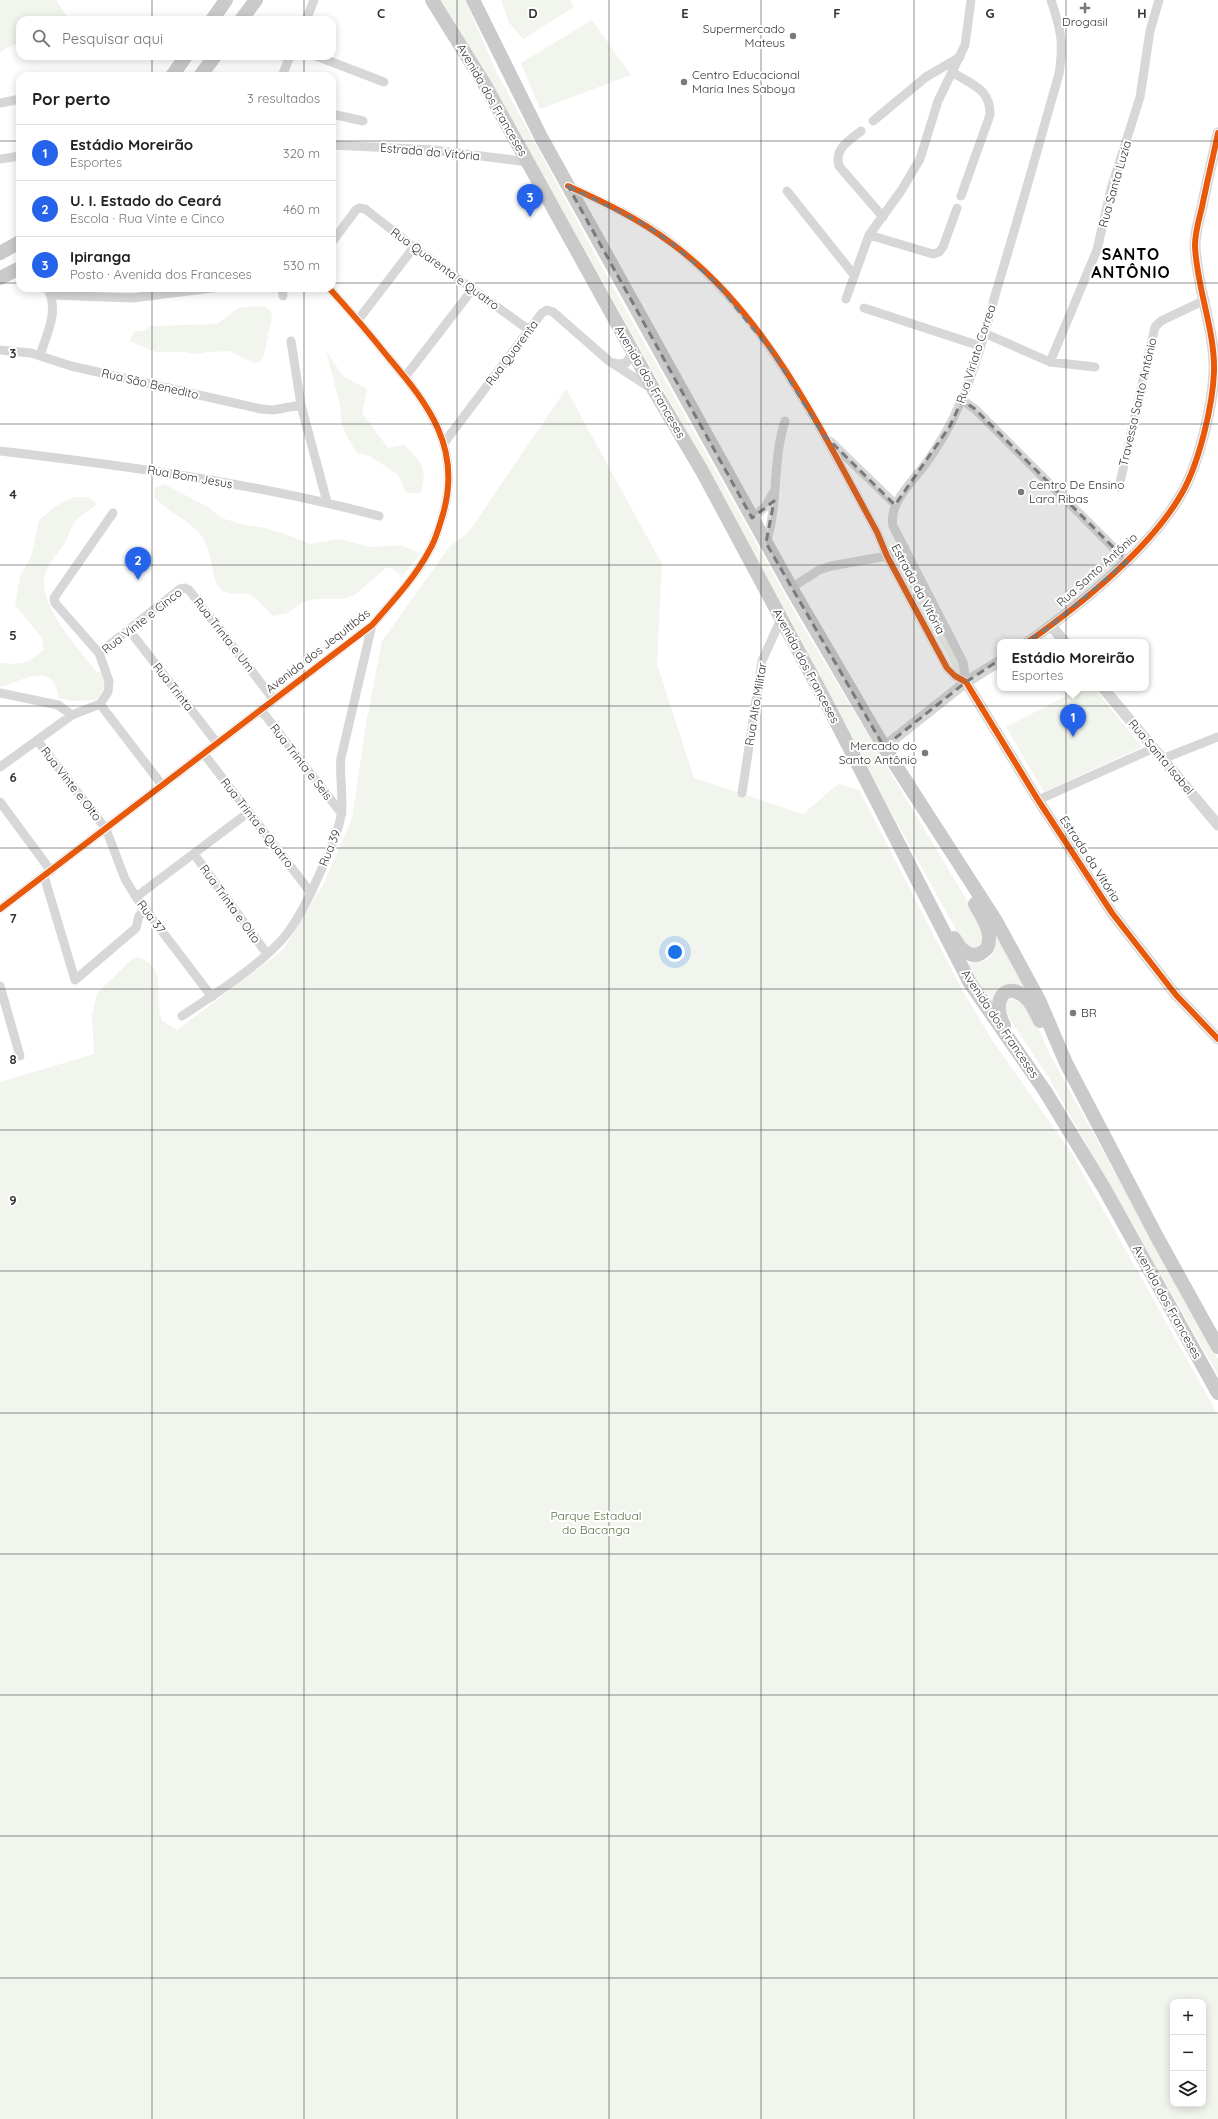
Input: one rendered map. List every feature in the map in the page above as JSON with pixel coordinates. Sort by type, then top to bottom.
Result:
[{"type":"main road","points":[[215,16],[226,0]]},
{"type":"main road","points":[[244,16],[256,0]]},
{"type":"main road","name":"Avenida dos Franceses","points":[[432,0],[485,85],[654,390],[702,471],[902,847],[970,983],[1045,1091],[1104,1188],[1218,1393]]},
{"type":"main road","name":"Avenida dos Franceses","points":[[473,0],[542,139],[791,588],[884,747],[1003,934],[1039,1000],[1066,1063],[1157,1237],[1218,1347]]},
{"type":"main road","points":[[175,72],[183,60]]},
{"type":"main road","points":[[203,72],[212,60]]},
{"type":"main road","points":[[0,253],[16,244]]},
{"type":"main road","points":[[0,278],[16,270]]},
{"type":"main road","points":[[902,847],[960,949],[971,955],[980,954],[989,945],[988,931],[940,836]]},
{"type":"main road","points":[[1045,1091],[999,1017],[998,1005],[1003,994],[1016,992],[1027,999],[1066,1063]]},
{"type":"street","points":[[308,16],[314,0]]},
{"type":"street","points":[[846,299],[869,235],[909,180],[920,160],[938,101],[960,57],[967,35],[971,0]]},
{"type":"street","name":"Rua Viriato Correa","points":[[966,682],[963,662],[893,526],[892,516],[896,505],[950,426],[962,400],[980,346],[1059,74],[1062,58],[1062,35],[1051,0]]},
{"type":"street","name":"Rua Santa Luzia","points":[[1050,362],[1094,262],[1111,189],[1140,96],[1149,36],[1159,0]]},
{"type":"street","points":[[873,120],[926,77],[960,57]]},
{"type":"street","points":[[284,72],[288,60]]},
{"type":"street","points":[[326,60],[384,82]]},
{"type":"street","points":[[952,72],[986,94],[990,105],[990,115],[961,196]]},
{"type":"street","points":[[0,103],[16,100]]},
{"type":"street","points":[[336,115],[362,121]]},
{"type":"street","points":[[861,131],[841,148],[837,159],[839,166],[882,217]]},
{"type":"street","name":"Rua Santo Antônio","points":[[1032,639],[1051,626],[1127,561],[1157,528],[1182,492],[1204,432],[1210,404],[1214,370],[1205,300],[1196,259],[1195,244],[1218,133]]},
{"type":"street","name":"Estrada da Vitória","points":[[336,145],[434,150],[529,162]]},
{"type":"street","points":[[0,159],[16,157]]},
{"type":"street","name":"Estrada da Vitória","points":[[568,186],[616,208],[672,243],[717,284],[773,353],[800,392],[877,532],[887,556],[947,668],[955,676],[966,682],[1038,800],[1112,913],[1176,995],[1218,1039]]},
{"type":"street","points":[[787,192],[854,275]]},
{"type":"street","name":"Rua Quarenta e Quatro","points":[[336,237],[356,210],[362,208],[472,290],[529,330]]},
{"type":"street","points":[[869,235],[934,254],[939,252],[943,247],[957,208]]},
{"type":"street","points":[[358,320],[414,247]]},
{"type":"street","points":[[405,376],[472,290]]},
{"type":"street","points":[[40,356],[53,313],[50,292],[132,298],[181,292]]},
{"type":"street","name":"Avenida dos Jequitibás","points":[[0,909],[372,625],[417,571],[431,550],[440,527],[450,478],[448,458],[444,443],[429,410],[405,376],[333,292]]},
{"type":"street","name":"Travessa Santo Antônio","points":[[1119,487],[1155,327],[1161,321],[1205,300]]},
{"type":"street","points":[[864,308],[980,346]]},
{"type":"street","name":"Rua Quarenta","points":[[444,443],[542,313],[550,311],[609,361],[654,390]]},
{"type":"street","points":[[984,333],[1050,362],[1095,367]]},
{"type":"street","points":[[291,341],[301,405],[327,502]]},
{"type":"street","name":"Rua São Benedito","points":[[0,350],[40,356],[71,366],[261,409],[273,410],[301,405]]},
{"type":"street","points":[[609,361],[619,364],[626,363],[633,352]]},
{"type":"street","points":[[962,400],[975,408],[1127,561]]},
{"type":"street","points":[[766,543],[772,522],[779,444],[785,420]]},
{"type":"street","points":[[822,433],[896,505]]},
{"type":"street","name":"Rua Bom Jesus","points":[[0,454],[170,472],[327,502],[378,516]]},
{"type":"street","points":[[752,518],[765,507],[774,492]]},
{"type":"street","points":[[99,653],[55,603],[54,598],[113,513]]},
{"type":"street","points":[[791,588],[807,576],[831,566],[887,556],[905,548]]},
{"type":"street","name":"Rua Vinte e Cinco","points":[[100,704],[109,687],[106,669],[99,653],[180,589],[185,588],[189,590]]},
{"type":"street","name":"Rua Trinta e Um","points":[[189,590],[274,700]]},
{"type":"street","name":"Rua Alto Militar","points":[[742,793],[762,661],[781,618]]},
{"type":"street","name":"Rua 39","points":[[182,1016],[212,997],[266,954],[285,935],[311,893],[339,828],[342,814],[340,770],[341,758],[372,625]]},
{"type":"street","points":[[1051,626],[1062,639]]},
{"type":"street","name":"Rua Trinta","points":[[130,630],[217,743]]},
{"type":"street","points":[[884,747],[966,682],[997,663]]},
{"type":"street","name":"Rua Santa Isabel","points":[[1106,691],[1218,825]]},
{"type":"street","points":[[0,693],[53,703],[62,707],[72,715]]},
{"type":"street","points":[[0,767],[72,715],[100,704],[162,785]]},
{"type":"street","name":"Rua Trinta e Seis","points":[[261,710],[342,814]]},
{"type":"street","points":[[1162,759],[1218,737]]},
{"type":"street","name":"Rua Vinte e Oito","points":[[37,740],[106,829]]},
{"type":"street","points":[[1038,800],[1154,748]]},
{"type":"street","name":"Rua Trinta e Quatro","points":[[204,754],[311,893]]},
{"type":"street","points":[[0,802],[47,873],[75,980],[136,928],[139,916],[145,909]]},
{"type":"street","name":"Rua Trinta e Oito","points":[[136,898],[248,812]]},
{"type":"street","name":"Rua 37","points":[[106,829],[119,868],[136,898],[212,997]]},
{"type":"street","name":"Rua Trinta e Oito","points":[[194,854],[266,954]]},
{"type":"street","points":[[0,986],[20,1056]]},
{"type":"highlighted area","points":[[568,186],[642,223],[672,243],[717,284],[773,353],[822,433],[895,505],[950,426],[962,400],[975,409],[1127,561],[1051,626],[966,682],[884,747],[766,543],[774,501],[752,518]]},
{"type":"green space","points":[[0,0],[56,0],[66,16],[16,16],[16,44],[6,48],[0,53]]},
{"type":"green space","points":[[438,0],[465,0],[497,73],[604,271],[801,623],[976,916],[982,930],[981,943],[977,948],[969,948],[960,937],[863,761],[801,639],[718,487],[550,188]]},
{"type":"green space","points":[[501,0],[570,0],[574,7],[523,39],[509,23]]},
{"type":"green space","points":[[592,20],[631,75],[540,109],[521,63]]},
{"type":"green space","points":[[257,306],[266,307],[271,312],[272,317],[264,355],[260,362],[254,363],[230,351],[196,354],[184,352],[156,352],[129,341],[135,331],[144,331],[151,326],[217,324],[238,308]]},
{"type":"green space","points":[[326,351],[344,377],[367,389],[362,413],[388,448],[405,445],[419,461],[422,466],[424,477],[421,493],[406,493],[398,475],[370,456],[357,453],[347,437],[341,420],[340,405]]},
{"type":"green space","name":"Parque Estadual do Bacanga","points":[[566,389],[662,564],[657,664],[694,778],[803,814],[838,784],[859,790],[960,986],[990,1037],[1072,1154],[1218,1415],[1218,2119],[0,2119],[0,1082],[94,1054],[92,1016],[97,993],[130,961],[138,957],[146,961],[156,971],[158,976],[159,1007],[162,1021],[177,1030],[283,950],[323,885],[352,818],[365,729],[382,641],[450,546],[468,533]]},
{"type":"green space","points":[[164,484],[210,508],[221,518],[245,525],[265,528],[310,544],[339,539],[370,547],[402,545],[420,554],[402,577],[392,568],[386,568],[355,595],[342,599],[316,599],[303,602],[288,613],[273,616],[251,595],[243,593],[232,594],[222,590],[215,580],[206,544],[198,531],[154,497],[155,488]]},
{"type":"green space","points":[[74,497],[89,497],[97,504],[73,524],[65,544],[47,568],[44,584],[46,597],[60,625],[97,672],[103,672],[104,688],[95,700],[73,701],[59,698],[56,686],[50,679],[43,676],[27,678],[0,687],[0,663],[14,664],[28,661],[44,649],[42,638],[15,605],[20,576],[31,557],[39,520],[56,506]]},
{"type":"green space","points":[[903,555],[964,671],[958,675],[895,560]]},
{"type":"green space","points":[[1076,691],[1096,691],[1142,747],[1044,792],[1006,727]]},
{"type":"green space","points":[[997,935],[1029,991],[1003,987],[995,995],[991,1007],[966,963],[981,962],[989,958],[994,950]]},
{"type":"green space","points":[[1013,998],[1019,1000],[1025,1006],[1040,1031],[1050,1055],[1218,1359],[1218,1375],[1050,1080],[1006,1013],[1005,1004]]},
{"type":"cycle path","points":[[1032,639],[1070,611],[1112,575],[1152,535],[1182,493],[1194,466],[1208,417],[1214,371],[1212,339],[1196,260],[1195,240],[1218,133]]},
{"type":"cycle path","points":[[568,186],[621,212],[659,234],[671,243],[705,271],[736,303],[763,338],[789,376],[835,454],[877,532],[887,556],[947,668],[955,676],[966,682],[1038,800],[1112,913],[1176,995],[1218,1039]]},
{"type":"cycle path","points":[[0,909],[372,625],[410,581],[431,547],[443,514],[448,490],[448,468],[445,448],[438,429],[417,392],[333,292]]},
{"type":"place","name":"Drogasil","points":[[1085,8]]},
{"type":"place","name":"Supermercado Mateus","points":[[793,36]]},
{"type":"place","name":"Centro Educacional Maria Ines Saboya","points":[[684,82]]},
{"type":"place","name":"Ipiranga","points":[[530,217]]},
{"type":"place","name":"Centro De Ensino Lara Ribas","points":[[1021,492]]},
{"type":"place","name":"U. I. Estado do Ceará","points":[[138,580]]},
{"type":"place","name":"Estádio Moreirão","points":[[1073,737]]},
{"type":"place","name":"Mercado do Santo Antônio","points":[[925,753]]},
{"type":"place","name":"BR","points":[[1073,1013]]},
{"type":"district","name":"SANTO ANTÔNIO","points":[[1131,263]]}]
